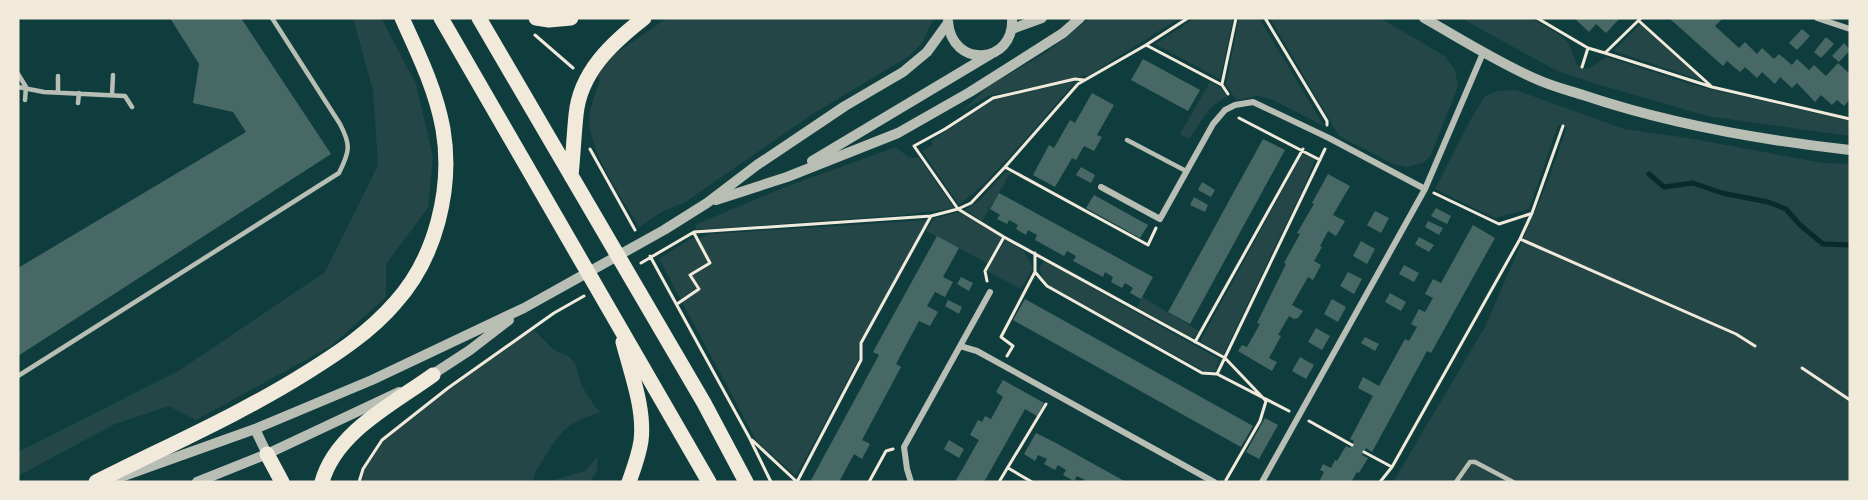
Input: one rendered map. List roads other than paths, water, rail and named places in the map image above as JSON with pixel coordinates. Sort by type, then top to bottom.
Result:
[{"type":"main road","points":[[96,482],[248,407],[335,355],[378,321],[412,281],[431,241],[439,217],[445,189],[445,162],[439,111],[430,82],[402,18]]},
{"type":"main road","points":[[441,18],[709,482]]},
{"type":"main road","points":[[479,18],[704,403],[746,482]]},
{"type":"main road","points":[[536,18],[549,20],[571,18]]},
{"type":"main road","points":[[571,176],[576,115],[579,98],[587,77],[610,46],[644,18]]},
{"type":"main road","points":[[620,326],[641,418],[641,439],[629,482]]},
{"type":"main road","points":[[322,482],[324,473],[340,447],[361,427],[433,375]]},
{"type":"main road","points":[[267,454],[282,482]]},
{"type":"street","points":[[787,177],[991,54],[1005,44],[1012,23],[1042,18]]},
{"type":"street","points":[[707,203],[787,177],[898,133],[970,92],[1063,33],[1080,18]]},
{"type":"street","points":[[1817,18],[1850,29]]},
{"type":"street","points":[[948,20],[950,33],[961,50],[981,56],[991,54]]},
{"type":"street","points":[[106,482],[255,429],[372,380],[525,308],[664,230],[707,203],[757,165],[845,106],[903,72],[927,52],[948,20]]},
{"type":"street","points":[[1428,20],[1483,53],[1537,80],[1607,103],[1674,122],[1850,150]]},
{"type":"street","points":[[1262,482],[1425,189],[1483,53]]},
{"type":"street","points":[[1101,187],[1160,219],[1213,124],[1225,110],[1235,105],[1253,102],[1329,138],[1425,189]]},
{"type":"street","points":[[911,482],[904,447],[990,292]]},
{"type":"street","points":[[197,482],[267,454],[433,375],[525,308]]},
{"type":"street","points":[[960,346],[976,351],[1214,482]]},
{"type":"street","points":[[255,429],[267,454]]},
{"type":"lane","points":[[18,376],[339,173],[345,161],[349,141],[340,123],[272,18]]},
{"type":"lane","points":[[18,74],[26,87],[26,100]]},
{"type":"lane","points":[[112,94],[113,75]]},
{"type":"lane","points":[[58,76],[58,93]]},
{"type":"lane","points":[[18,87],[44,92],[125,96],[132,107]]},
{"type":"lane","points":[[78,103],[79,93]]},
{"type":"lane","points":[[1127,140],[1186,171]]},
{"type":"lane","points":[[1456,482],[1470,462],[1475,462],[1513,482]]},
{"type":"waterway","points":[[1649,174],[1664,187],[1693,183],[1722,193],[1768,202],[1786,209],[1800,225],[1823,244],[1850,245]]}]
